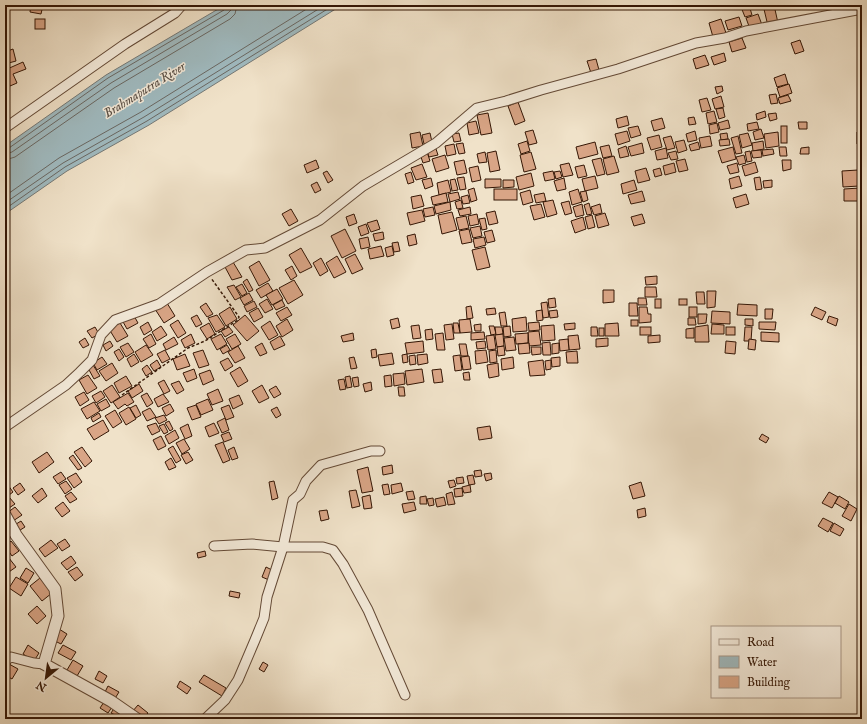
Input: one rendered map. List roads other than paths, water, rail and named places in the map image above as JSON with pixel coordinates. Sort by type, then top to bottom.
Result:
[{"type":"street","points":[[5,128],[125,44],[175,13],[182,5]]},
{"type":"street","points":[[5,427],[66,385],[80,372],[92,360],[101,335],[115,320],[159,304],[207,272],[246,250],[265,248],[320,220],[363,186],[436,143],[477,108],[618,69],[696,43],[725,38],[746,31],[862,9]]},
{"type":"street","points":[[205,719],[225,700],[238,680],[264,618],[267,597],[282,547],[293,500],[300,494],[306,481],[318,468],[348,458],[380,451]]},
{"type":"street","points":[[5,515],[16,535],[55,589],[58,616],[44,664]]},
{"type":"street","points":[[214,546],[252,544],[282,547],[323,546],[333,550],[343,564],[368,610],[405,695]]},
{"type":"street","points":[[5,661],[11,657],[34,664],[44,664],[111,701],[137,719]]},
{"type":"water","name":"Brahmaputra River","points":[[225,5],[342,5],[149,125],[67,171],[5,214],[5,146],[106,75]]}]
